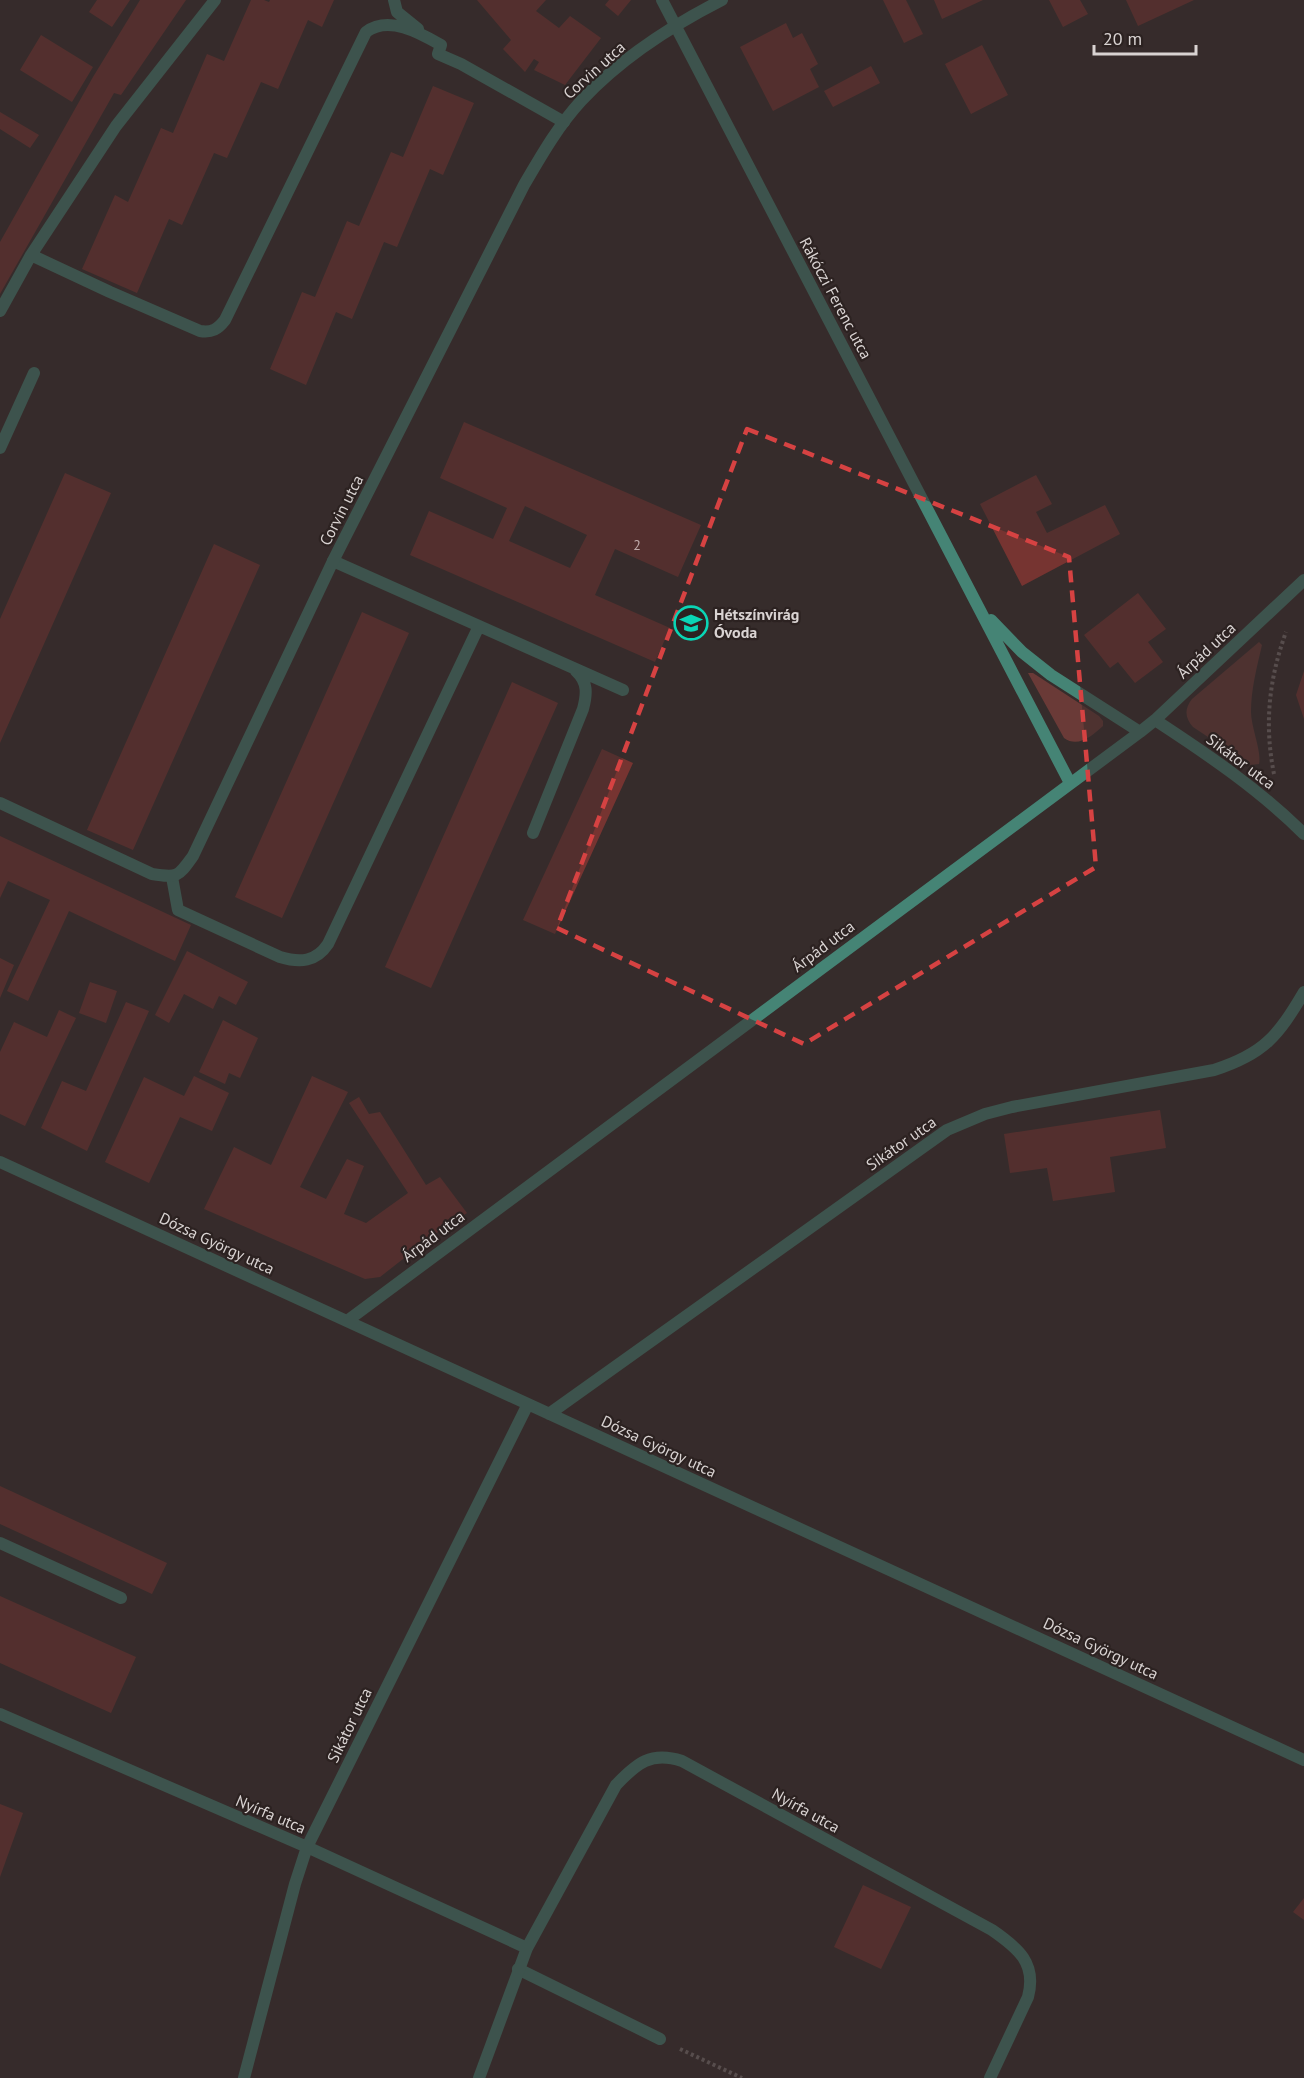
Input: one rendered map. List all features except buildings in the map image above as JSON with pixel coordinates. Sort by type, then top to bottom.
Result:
[{"type":"street","points":[[0,311],[31,255],[116,126],[215,0]]},
{"type":"street","points":[[394,0],[397,12],[412,26],[441,45]]},
{"type":"street","name":"Rákóczi Ferenc utca","points":[[662,0],[1070,783]]},
{"type":"street","name":"Corvin utca","points":[[172,877],[182,871],[192,856],[333,561],[524,185],[564,122],[581,100],[613,71],[674,26],[722,0]]},
{"type":"street","points":[[31,255],[200,331],[209,332],[218,328],[225,320],[366,32],[373,27],[396,26],[414,31],[441,45]]},
{"type":"street","points":[[441,45],[438,54],[461,64],[564,122]]},
{"type":"street","points":[[0,448],[34,373]]},
{"type":"street","points":[[333,561],[623,690]]},
{"type":"street","name":"Árpád utca","points":[[347,1321],[1140,732],[1304,580]]},
{"type":"street","name":"Rákóczi Ferenc utca","points":[[981,610],[1022,652],[1051,675],[1140,732]]},
{"type":"street","points":[[0,803],[152,874],[172,877],[178,910],[280,957],[295,961],[317,956],[328,944],[479,626]]},
{"type":"street","points":[[533,833],[586,697],[583,678],[570,667]]},
{"type":"street","name":"Sikátor utca","points":[[1155,720],[1262,796],[1304,834]]},
{"type":"street","name":"Sikátor utca","points":[[549,1414],[947,1130],[985,1114],[1012,1107],[1214,1070],[1236,1063],[1257,1052],[1275,1036],[1304,992]]},
{"type":"street","name":"Dózsa György utca","points":[[0,1162],[1304,1760]]},
{"type":"street","name":"Sikátor utca","points":[[244,2078],[295,1884],[307,1847],[528,1404]]},
{"type":"street","points":[[0,1543],[121,1598]]},
{"type":"street","name":"Nyírfa utca","points":[[0,1714],[307,1847],[527,1948]]},
{"type":"street","name":"Nyírfa utca","points":[[479,2078],[527,1948],[616,1785],[646,1760],[668,1757],[682,1761],[993,1930],[1014,1945],[1025,1960],[1030,1972],[1031,1985],[1028,1998],[990,2078]]},
{"type":"street","points":[[518,1969],[660,2039]]},
{"type":"path","points":[[1275,778],[1268,747],[1268,718],[1274,671],[1289,623]]},
{"type":"path","points":[[660,2039],[742,2078]]},
{"type":"highlighted area","points":[[747,429],[1069,557],[1096,867],[804,1044],[557,928]]},
{"type":"shaded area","points":[[1259,642],[1262,645],[1253,686],[1251,712],[1260,759],[1259,764],[1250,765],[1193,727],[1188,720],[1187,710],[1192,699]]},
{"type":"shaded area","points":[[1028,673],[1033,673],[1099,716],[1103,721],[1103,726],[1085,740],[1074,742],[1064,738]]},
{"type":"place","name":"Hétszínvirág Óvoda","points":[[691,623]]}]
